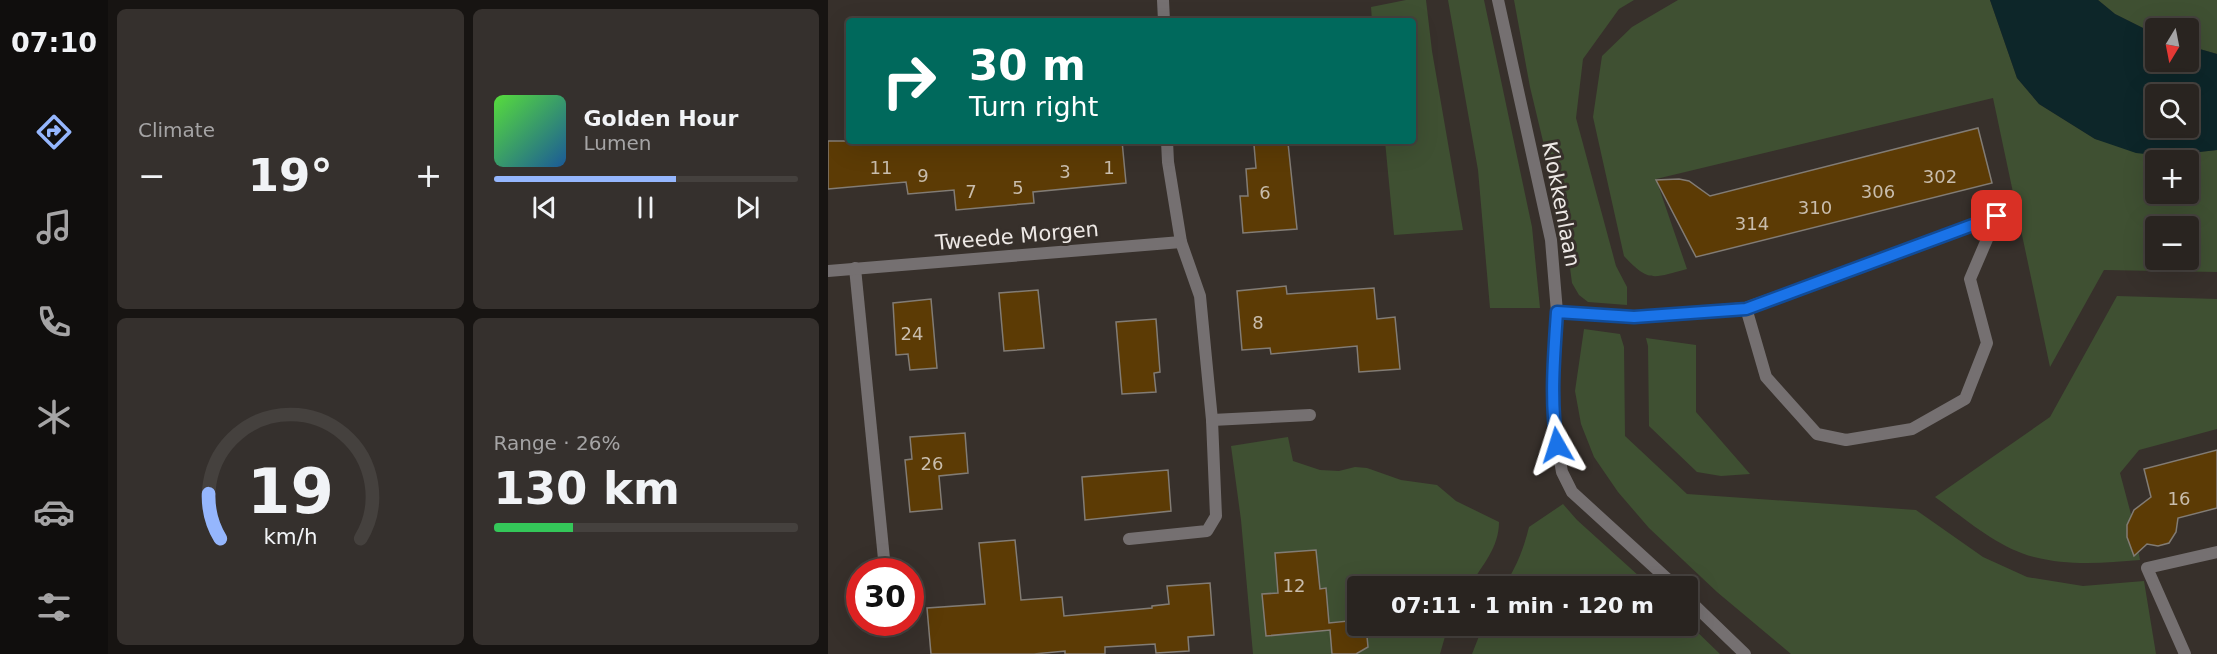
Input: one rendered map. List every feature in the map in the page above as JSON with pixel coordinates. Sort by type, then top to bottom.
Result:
[{"type":"street","points":[[1163,0],[1164,18]]},
{"type":"street","name":"Klokkenlaan","points":[[1498,0],[1551,240],[1557,312],[1553,370],[1554,427],[1562,472],[1572,492],[1664,576]]},
{"type":"street","points":[[1129,539],[1207,531],[1216,516],[1212,420],[1200,296],[1181,242],[1167,144]]},
{"type":"street","points":[[1557,312],[1634,317],[1746,309],[1997,216],[1970,279],[1987,343],[1965,399],[1912,429],[1846,440],[1817,434],[1766,377],[1746,309]]},
{"type":"street","name":"Tweede Morgen","points":[[828,271],[1181,242]]},
{"type":"street","points":[[855,268],[884,558]]},
{"type":"street","points":[[1212,420],[1310,415]]},
{"type":"street","points":[[2185,654],[2147,568],[2217,552]]},
{"type":"street","points":[[1698,609],[1745,654]]},
{"type":"green space","points":[[1406,0],[1426,0],[1432,51],[1463,230],[1394,235],[1385,144],[1416,144],[1416,18],[1372,18],[1371,7]]},
{"type":"green space","points":[[1448,0],[1484,0],[1532,227],[1540,308],[1490,308],[1478,170]]},
{"type":"green space","points":[[1514,0],[1634,0],[1619,9],[1583,59],[1576,118],[1616,266],[1627,287],[1627,305],[1588,302],[1579,295],[1572,283],[1566,237],[1530,87]]},
{"type":"green space","points":[[1678,0],[1990,0],[2017,78],[2039,104],[2095,139],[2145,152],[2145,204],[2199,204],[2199,152],[2217,150],[2217,272],[2104,270],[2050,367],[1993,98],[1656,179],[1687,269],[1659,276],[1646,274],[1632,265],[1624,256],[1593,117],[1602,56],[1632,27]]},
{"type":"green space","points":[[2098,0],[2217,0],[2217,54],[2199,49],[2199,18],[2145,18],[2145,29],[2115,14]]},
{"type":"green space","points":[[2117,296],[2217,299],[2217,429],[2139,450],[2120,473],[2140,560],[2074,563],[2047,560],[2021,553],[1982,532],[1935,497],[2050,417]]},
{"type":"green space","points":[[1584,329],[1620,334],[1624,347],[1625,436],[1687,494],[1916,510],[1983,557],[2027,577],[2083,586],[2144,581],[2156,654],[1791,654],[1717,592],[1649,528],[1618,492],[1594,457],[1581,424],[1575,391]]},
{"type":"green space","points":[[1646,338],[1696,345],[1696,412],[1750,474],[1721,476],[1697,472],[1649,426]]},
{"type":"green space","points":[[1288,437],[1293,461],[1320,470],[1339,471],[1355,467],[1367,468],[1401,480],[1437,485],[1456,501],[1499,522],[1493,548],[1476,576],[1347,576],[1347,636],[1445,636],[1440,654],[1253,654],[1241,520],[1231,446]]},
{"type":"green space","points":[[1563,504],[1577,520],[1639,576],[1510,576],[1525,543],[1529,527]]},
{"type":"green space","points":[[1698,633],[1720,654],[1472,654],[1479,636],[1698,636]]},
{"type":"water","points":[[1990,0],[2098,0],[2115,14],[2145,29],[2145,72],[2199,72],[2199,49],[2217,54],[2217,150],[2199,152],[2199,150],[2145,150],[2145,154],[2136,153],[2095,139],[2039,104],[2017,78]]},
{"type":"building","points":[[1978,128],[1992,183],[1696,257],[1656,180],[1689,181],[1710,196]]},
{"type":"building","points":[[828,141],[846,141],[846,144],[1122,144],[1126,183],[1033,192],[1034,203],[956,210],[954,190],[908,194],[906,182],[828,189]]},
{"type":"building","points":[[1288,144],[1297,229],[1243,233],[1240,196],[1248,196],[1246,169],[1256,168],[1254,145]]},
{"type":"building","points":[[1286,286],[1287,294],[1374,288],[1377,319],[1395,317],[1400,369],[1359,372],[1357,346],[1271,354],[1270,348],[1242,350],[1237,291]]},
{"type":"building","points":[[1038,290],[1044,348],[1004,351],[999,293]]},
{"type":"building","points":[[931,299],[937,368],[910,370],[908,354],[896,355],[893,303]]},
{"type":"building","points":[[1156,319],[1160,372],[1154,373],[1156,392],[1122,394],[1116,322]]},
{"type":"building","points":[[965,433],[968,473],[939,476],[942,509],[910,512],[905,460],[912,459],[910,437]]},
{"type":"building","points":[[2217,450],[2217,508],[2178,518],[2176,532],[2169,543],[2158,546],[2147,544],[2134,556],[2127,537],[2127,525],[2134,510],[2151,497],[2144,469]]},
{"type":"building","points":[[1168,470],[1171,511],[1085,520],[1082,477]]},
{"type":"building","points":[[1015,540],[1021,600],[1062,597],[1064,616],[1152,608],[1152,606],[1169,604],[1167,586],[1210,583],[1214,635],[1188,637],[1189,651],[1156,653],[1155,644],[1105,647],[1105,654],[1065,654],[1065,651],[1034,654],[931,654],[927,608],[985,604],[979,543]]},
{"type":"building","points":[[1316,550],[1320,589],[1326,588],[1329,623],[1347,621],[1347,636],[1367,636],[1368,647],[1356,654],[1332,654],[1330,630],[1266,636],[1262,594],[1278,593],[1275,553]]},
{"type":"route","points":[[1557,445],[1554,427],[1553,370],[1557,312],[1634,317],[1746,309],[1997,216]]}]
